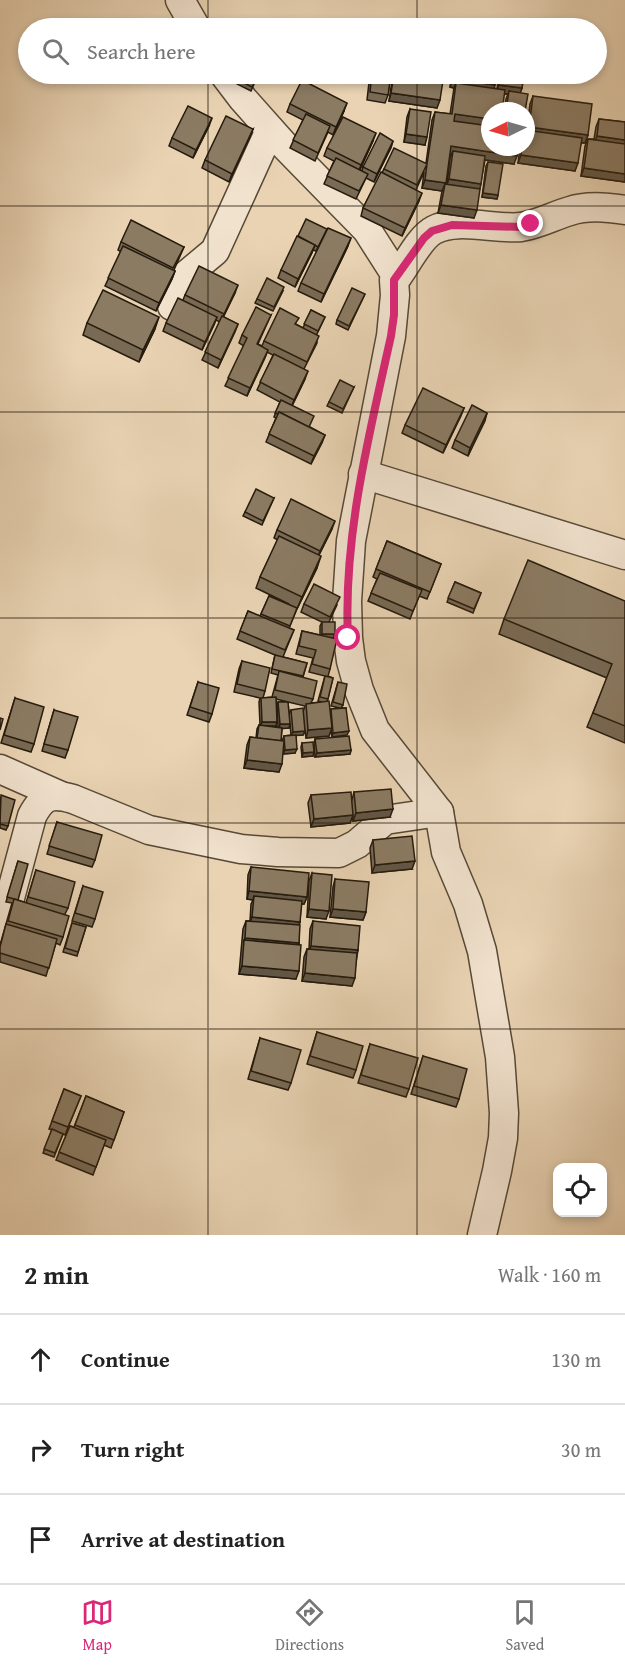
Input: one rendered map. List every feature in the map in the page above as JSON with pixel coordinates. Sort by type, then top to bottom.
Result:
[{"type":"street","points":[[180,0],[190,18]]},
{"type":"street","points":[[232,84],[270,130],[367,230],[398,277]]},
{"type":"street","points":[[172,306],[185,276],[215,250],[270,130]]},
{"type":"street","points":[[482,1235],[497,1171],[504,1113],[502,1074],[482,951],[468,904],[446,852],[439,812],[375,730],[366,711],[351,661],[346,601],[351,540],[391,336],[394,315],[394,280],[424,238],[439,227],[452,225],[521,227],[584,208],[625,210]]},
{"type":"street","points":[[363,474],[625,555]]},
{"type":"street","points":[[0,769],[61,796],[149,830],[241,849],[339,853],[357,844],[385,820],[439,812]]},
{"type":"street","points":[[0,935],[32,816],[44,799],[61,796]]},
{"type":"building","points":[[300,84],[310,84],[347,103],[336,127],[290,104]]},
{"type":"building","points":[[371,84],[390,84],[388,95],[370,92]]},
{"type":"building","points":[[392,84],[442,84],[440,100],[391,93]]},
{"type":"building","points":[[456,84],[505,90],[503,102],[481,102],[481,118],[455,114],[454,121],[481,125],[481,151],[451,146],[446,183],[425,180],[435,112],[452,114]]},
{"type":"building","points":[[499,84],[523,84],[522,88]]},
{"type":"building","points":[[509,91],[528,94],[527,102],[507,102]]},
{"type":"building","points":[[533,96],[592,104],[588,135],[535,128],[535,102],[532,102]]},
{"type":"building","points":[[188,106],[212,118],[196,150],[172,138]]},
{"type":"building","points":[[410,109],[431,112],[427,137],[406,134]]},
{"type":"building","points":[[306,114],[330,126],[318,153],[293,140]]},
{"type":"building","points":[[226,116],[253,129],[232,174],[205,160]]},
{"type":"building","points":[[343,117],[376,133],[361,165],[327,148]]},
{"type":"building","points":[[599,119],[625,122],[625,140],[597,136]]},
{"type":"building","points":[[535,131],[582,138],[578,163],[528,156],[535,156]]},
{"type":"building","points":[[380,133],[393,141],[377,174],[363,167]]},
{"type":"building","points":[[588,139],[625,144],[625,174],[584,168]]},
{"type":"building","points":[[394,148],[427,164],[417,185],[384,169]]},
{"type":"building","points":[[453,151],[485,156],[481,184],[449,179]]},
{"type":"building","points":[[336,158],[368,174],[359,191],[327,176]]},
{"type":"building","points":[[488,162],[503,164],[498,195],[483,193]]},
{"type":"building","points":[[381,172],[422,193],[405,228],[363,208]]},
{"type":"building","points":[[445,184],[480,189],[477,210],[441,205]]},
{"type":"building","points":[[306,219],[327,229],[318,247],[298,236]]},
{"type":"building","points":[[131,220],[184,247],[173,268],[121,242]]},
{"type":"building","points":[[328,228],[351,238],[324,294],[301,283]]},
{"type":"building","points":[[297,236],[315,245],[298,279],[281,270]]},
{"type":"building","points":[[123,246],[175,271],[159,303],[108,278]]},
{"type":"building","points":[[199,266],[238,285],[224,314],[185,295]]},
{"type":"building","points":[[267,278],[284,287],[274,307],[257,299]]},
{"type":"building","points":[[352,288],[365,294],[349,326],[337,320]]},
{"type":"building","points":[[103,290],[159,317],[143,350],[87,323]]},
{"type":"building","points":[[178,298],[217,317],[205,342],[166,323]]},
{"type":"building","points":[[256,307],[271,315],[257,344],[268,350],[250,388],[228,378],[247,338],[242,335]]},
{"type":"building","points":[[280,308],[299,318],[295,324],[319,336],[307,362],[264,341]]},
{"type":"building","points":[[311,310],[325,317],[318,331],[304,324]]},
{"type":"building","points":[[222,316],[238,324],[221,360],[205,352]]},
{"type":"building","points":[[274,354],[308,371],[294,400],[260,382]]},
{"type":"building","points":[[340,380],[354,387],[343,409],[329,402]]},
{"type":"building","points":[[423,388],[464,408],[446,445],[405,425]]},
{"type":"building","points":[[281,400],[314,416],[309,427],[279,412],[275,413]]},
{"type":"building","points":[[472,405],[487,413],[470,448],[455,440]]},
{"type":"building","points":[[279,412],[325,435],[314,456],[269,434]]},
{"type":"building","points":[[256,489],[274,498],[263,521],[245,512]]},
{"type":"building","points":[[291,499],[335,521],[320,551],[277,530]]},
{"type":"building","points":[[279,536],[321,556],[302,597],[260,577]]},
{"type":"building","points":[[387,541],[441,564],[430,592],[376,569]]},
{"type":"building","points":[[528,560],[625,601],[625,726],[593,713],[612,664],[504,619]]},
{"type":"building","points":[[380,573],[422,590],[413,611],[371,593]]},
{"type":"building","points":[[455,582],[481,593],[474,609],[448,598]]},
{"type":"building","points":[[314,584],[340,597],[330,617],[304,604]]},
{"type":"building","points":[[269,596],[297,608],[290,626],[261,614]]},
{"type":"building","points":[[248,611],[294,630],[285,650],[240,631]]},
{"type":"building","points":[[322,622],[335,622],[335,634],[322,634]]},
{"type":"building","points":[[302,631],[337,639],[330,669],[312,664],[316,650],[299,646]]},
{"type":"building","points":[[275,655],[307,663],[303,676],[272,669]]},
{"type":"building","points":[[242,661],[270,668],[265,691],[237,684]]},
{"type":"building","points":[[279,671],[317,681],[313,699],[275,690]]},
{"type":"building","points":[[325,676],[333,678],[328,699],[320,697]]},
{"type":"building","points":[[198,682],[219,688],[212,714],[190,707]]},
{"type":"building","points":[[338,682],[347,684],[343,705],[333,702]]},
{"type":"building","points":[[276,697],[277,722],[262,722],[261,698]]},
{"type":"building","points":[[15,698],[44,707],[34,744],[4,735]]},
{"type":"building","points":[[329,701],[332,728],[308,730],[306,704]]},
{"type":"building","points":[[278,702],[288,702],[290,724],[280,724]]},
{"type":"building","points":[[303,708],[305,731],[293,732],[291,710]]},
{"type":"building","points":[[346,708],[349,731],[333,733],[331,709]]},
{"type":"building","points":[[54,710],[78,717],[68,750],[44,744]]},
{"type":"building","points":[[259,725],[282,728],[281,741],[257,738]]},
{"type":"building","points":[[296,735],[297,749],[285,750],[284,736]]},
{"type":"building","points":[[349,736],[351,750],[317,753],[315,739]]},
{"type":"building","points":[[250,737],[284,741],[282,764],[247,760]]},
{"type":"building","points":[[313,742],[314,752],[303,753],[302,743]]},
{"type":"building","points":[[391,789],[393,809],[356,813],[354,792]]},
{"type":"building","points":[[351,792],[353,815],[314,819],[311,795]]},
{"type":"building","points":[[1,795],[15,800],[8,826],[0,824]]},
{"type":"building","points":[[57,822],[102,835],[95,860],[49,846]]},
{"type":"building","points":[[412,836],[415,861],[375,865],[373,840]]},
{"type":"building","points":[[18,861],[28,864],[18,900],[7,897]]},
{"type":"building","points":[[251,867],[309,873],[307,897],[249,891]]},
{"type":"building","points":[[36,870],[75,882],[68,908],[28,897]]},
{"type":"building","points":[[312,873],[332,875],[329,911],[309,909]]},
{"type":"building","points":[[335,879],[369,882],[366,912],[333,909]]},
{"type":"building","points":[[83,886],[103,892],[95,919],[75,913]]},
{"type":"building","points":[[254,896],[302,901],[300,922],[252,917]]},
{"type":"building","points":[[14,899],[69,916],[63,937],[8,921]]},
{"type":"building","points":[[246,921],[300,925],[299,943],[245,938]]},
{"type":"building","points":[[313,921],[360,926],[358,950],[311,946]]},
{"type":"building","points":[[72,923],[86,927],[78,952],[65,948]]},
{"type":"building","points":[[6,924],[57,939],[49,968],[0,953]]},
{"type":"building","points":[[244,940],[301,945],[299,971],[242,966]]},
{"type":"building","points":[[307,949],[357,953],[355,978],[305,973]]},
{"type":"building","points":[[317,1032],[363,1046],[356,1070],[310,1056]]},
{"type":"building","points":[[260,1038],[301,1050],[291,1083],[251,1071]]},
{"type":"building","points":[[370,1044],[418,1058],[409,1089],[361,1075]]},
{"type":"building","points":[[423,1056],[467,1069],[459,1099],[414,1086]]},
{"type":"building","points":[[64,1089],[81,1096],[68,1127],[52,1121]]},
{"type":"building","points":[[86,1096],[124,1112],[114,1140],[75,1125]]},
{"type":"building","points":[[70,1126],[106,1140],[96,1167],[59,1152]]},
{"type":"building","points":[[52,1129],[63,1134],[55,1153],[44,1149]]},
{"type":"route","points":[[348,638],[346,601],[351,540],[391,336],[394,315],[394,280],[424,238],[439,227],[452,225],[521,227],[531,224]]}]
